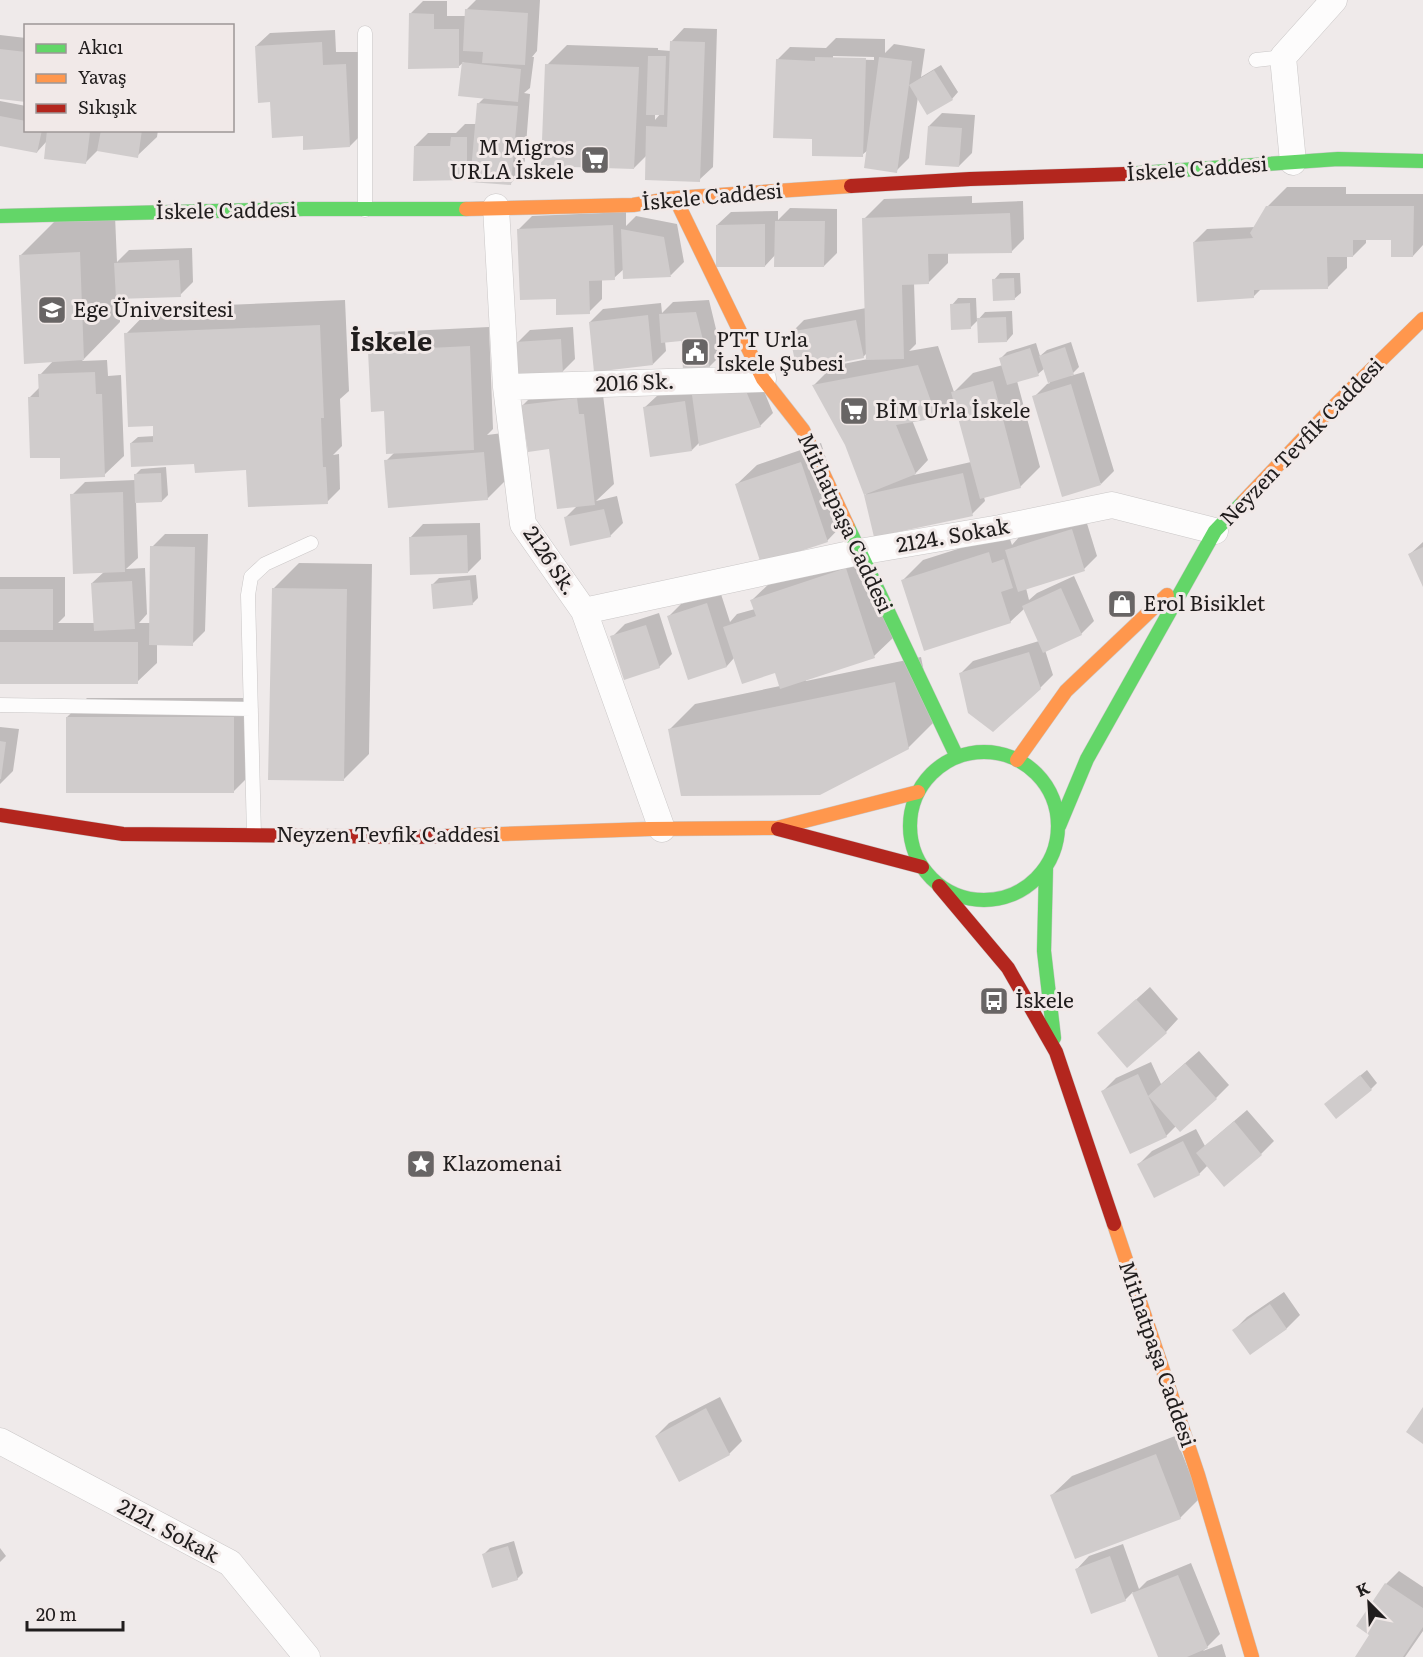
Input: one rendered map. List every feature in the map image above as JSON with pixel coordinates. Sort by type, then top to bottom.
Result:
[{"type":"street","points":[[1293,162],[1283,57],[1334,0]]},
{"type":"street","name":"İskele Caddesi","points":[[0,216],[633,205],[675,198],[846,186],[970,179],[1099,176],[1338,159],[1423,160]]},
{"type":"street","name":"Mithatpaşa Caddesi","points":[[675,198],[763,379],[803,430],[858,552],[957,757]]},
{"type":"street","name":"2126 Sk.","points":[[496,207],[506,387],[523,524],[584,611],[662,829]]},
{"type":"street","name":"Neyzen Tevfik Caddesi","points":[[1059,826],[1087,759],[1215,531],[1332,408],[1423,320]]},
{"type":"street","name":"2016 Sk.","points":[[506,387],[763,379]]},
{"type":"street","name":"2124. Sokak","points":[[584,611],[858,552],[1000,528],[1112,505],[1215,531]]},
{"type":"street","name":"Neyzen Tevfik Caddesi","points":[[1017,760],[1066,691],[1190,573]]},
{"type":"street","points":[[939,886],[960,897],[984,901],[1008,897],[1029,885],[1046,868],[1056,846],[1059,826],[1056,806],[1048,787],[1034,771],[1017,760],[998,753],[977,752],[957,757],[941,765],[918,792],[912,810],[910,830],[914,849],[922,867],[1008,968],[1056,1052]]},
{"type":"street","points":[[777,828],[918,792]]},
{"type":"street","name":"Neyzen Tevfik Caddesi","points":[[0,815],[123,834],[414,837],[662,829],[777,828]]},
{"type":"street","points":[[777,828],[922,867]]},
{"type":"street","points":[[1046,868],[1044,951],[1056,1052]]},
{"type":"street","name":"Mithatpaşa Caddesi","points":[[1056,1052],[1198,1476],[1252,1657]]},
{"type":"street","name":"2121. Sokak","points":[[0,1441],[230,1563],[307,1657]]},
{"type":"lane","points":[[365,210],[366,33]]},
{"type":"lane","points":[[1256,60],[1283,57]]},
{"type":"lane","points":[[254,835],[248,595],[251,577],[265,564],[310,543]]},
{"type":"lane","points":[[0,705],[251,709]]},
{"type":"building","points":[[465,9],[528,13],[525,65],[482,63],[483,52],[463,51]]},
{"type":"building","points":[[409,13],[434,14],[434,29],[459,29],[459,68],[408,69]]},
{"type":"building","points":[[670,41],[705,42],[700,182],[645,180],[646,126],[667,127]]},
{"type":"building","points":[[322,42],[323,65],[346,64],[350,147],[303,150],[303,136],[272,138],[270,102],[258,103],[255,46]]},
{"type":"building","points":[[0,49],[24,52],[24,102],[0,99]]},
{"type":"building","points":[[648,56],[666,56],[664,115],[646,115]]},
{"type":"building","points":[[815,57],[866,58],[863,157],[812,156],[812,139],[773,138],[776,59],[815,61]]},
{"type":"building","points":[[879,57],[912,61],[897,173],[864,168]]},
{"type":"building","points":[[462,62],[521,69],[518,102],[458,96]]},
{"type":"building","points":[[545,64],[639,67],[634,169],[541,166]]},
{"type":"building","points":[[934,70],[953,100],[927,115],[909,85]]},
{"type":"building","points":[[477,103],[518,106],[511,185],[470,182]]},
{"type":"building","points":[[0,116],[24,121],[24,132],[42,132],[37,153],[0,146]]},
{"type":"building","points":[[928,126],[962,128],[959,167],[925,165]]},
{"type":"building","points":[[47,132],[90,132],[86,164],[44,159]]},
{"type":"building","points":[[101,132],[142,132],[138,158],[97,151]]},
{"type":"building","points":[[451,137],[467,137],[467,180],[413,181],[414,146],[450,146]]},
{"type":"building","points":[[1266,206],[1414,206],[1413,257],[1391,257],[1391,240],[1353,240],[1353,257],[1327,257],[1328,289],[1254,290],[1254,298],[1197,302],[1193,242],[1253,238],[1250,233]]},
{"type":"building","points":[[1010,213],[1012,253],[928,254],[929,284],[902,285],[904,359],[866,360],[862,218]]},
{"type":"building","points":[[775,221],[825,221],[824,267],[774,267]]},
{"type":"building","points":[[765,224],[765,267],[716,267],[716,225]]},
{"type":"building","points":[[613,225],[615,280],[589,281],[590,314],[556,315],[556,299],[520,300],[517,229]]},
{"type":"building","points":[[621,229],[664,237],[671,277],[623,279]]},
{"type":"building","points":[[80,252],[84,360],[24,364],[19,255]]},
{"type":"building","points":[[179,260],[181,297],[116,299],[114,263]]},
{"type":"building","points":[[1014,278],[1015,300],[993,301],[992,279]]},
{"type":"building","points":[[970,303],[971,329],[951,330],[950,304]]},
{"type":"building","points":[[696,312],[710,368],[683,370],[681,341],[661,343],[659,314]]},
{"type":"building","points":[[648,315],[653,365],[594,372],[589,322]]},
{"type":"building","points":[[1006,317],[1007,342],[978,343],[977,318]]},
{"type":"building","points":[[856,320],[864,358],[797,371],[789,332]]},
{"type":"building","points":[[320,325],[324,418],[321,418],[323,467],[326,467],[328,504],[248,507],[246,470],[195,473],[194,464],[131,467],[130,443],[153,442],[153,426],[128,427],[124,333]]},
{"type":"building","points":[[561,339],[563,374],[518,376],[515,342]]},
{"type":"building","points":[[470,346],[474,450],[386,454],[384,411],[371,412],[368,351]]},
{"type":"building","points":[[1065,347],[1074,375],[1048,383],[1039,356]]},
{"type":"building","points":[[1030,348],[1039,376],[1007,385],[999,358]]},
{"type":"building","points":[[918,365],[937,418],[896,425],[916,474],[864,495],[845,445],[812,385]]},
{"type":"building","points":[[95,372],[96,394],[102,394],[105,477],[60,479],[60,458],[30,458],[28,397],[39,397],[38,374]]},
{"type":"building","points":[[993,381],[1021,488],[980,499],[951,392]]},
{"type":"building","points":[[1071,384],[1101,485],[1062,497],[1032,396]]},
{"type":"building","points":[[744,386],[761,427],[699,446],[692,395]]},
{"type":"building","points":[[577,398],[579,414],[584,414],[595,505],[557,509],[549,449],[528,452],[521,405]]},
{"type":"building","points":[[685,401],[692,451],[650,457],[643,407]]},
{"type":"building","points":[[484,452],[488,500],[388,508],[384,460]]},
{"type":"building","points":[[801,462],[828,542],[761,564],[735,484]]},
{"type":"building","points":[[161,473],[162,502],[135,503],[134,474]]},
{"type":"building","points":[[963,473],[973,516],[874,537],[864,495]]},
{"type":"building","points":[[123,492],[125,572],[73,574],[70,494]]},
{"type":"building","points":[[604,509],[611,537],[570,546],[564,517]]},
{"type":"building","points":[[1072,529],[1085,571],[1018,592],[1005,550]]},
{"type":"building","points":[[467,535],[468,573],[410,575],[409,537]]},
{"type":"building","points":[[150,546],[195,547],[193,646],[149,645]]},
{"type":"building","points":[[1423,547],[1423,587],[1408,554]]},
{"type":"building","points":[[989,552],[992,563],[1004,559],[1013,588],[1001,592],[1011,623],[924,651],[901,580]]},
{"type":"building","points":[[846,568],[875,658],[780,689],[775,673],[742,684],[723,627],[756,616],[750,600]]},
{"type":"building","points":[[470,580],[473,605],[433,609],[431,584]]},
{"type":"building","points":[[132,581],[135,629],[94,631],[91,583]]},
{"type":"building","points":[[272,588],[347,589],[344,781],[268,780]]},
{"type":"building","points":[[1061,588],[1082,635],[1043,653],[1022,606]]},
{"type":"building","points":[[0,589],[53,589],[53,630],[0,630]]},
{"type":"building","points":[[707,603],[727,667],[688,680],[667,616]]},
{"type":"building","points":[[646,625],[660,668],[624,680],[610,636]]},
{"type":"building","points":[[0,642],[138,642],[138,684],[0,684]]},
{"type":"building","points":[[1029,652],[1041,689],[993,732],[968,713],[959,673]]},
{"type":"building","points":[[895,682],[909,749],[820,795],[681,796],[668,729]]},
{"type":"building","points":[[66,717],[234,717],[234,793],[66,793]]},
{"type":"building","points":[[0,741],[6,742],[1,779],[0,779]]},
{"type":"building","points":[[1136,999],[1167,1033],[1127,1068],[1097,1033]]},
{"type":"building","points":[[1185,1063],[1217,1099],[1180,1132],[1148,1096]]},
{"type":"building","points":[[1138,1074],[1167,1137],[1130,1154],[1101,1091]]},
{"type":"building","points":[[1360,1075],[1372,1090],[1336,1119],[1324,1104]]},
{"type":"building","points":[[1234,1121],[1262,1155],[1224,1187],[1196,1153]]},
{"type":"building","points":[[1183,1141],[1200,1175],[1154,1198],[1137,1164]]},
{"type":"building","points":[[1270,1304],[1287,1329],[1250,1355],[1232,1330]]},
{"type":"building","points":[[1423,1407],[1423,1444],[1406,1432]]},
{"type":"building","points":[[706,1408],[730,1455],[679,1482],[655,1436]]},
{"type":"building","points":[[1156,1454],[1181,1519],[1075,1559],[1050,1495]]},
{"type":"building","points":[[508,1546],[518,1580],[492,1588],[482,1554]]},
{"type":"building","points":[[1110,1556],[1126,1601],[1091,1614],[1075,1569]]},
{"type":"building","points":[[1178,1575],[1208,1648],[1187,1657],[1158,1657],[1132,1593]]},
{"type":"building","points":[[1385,1583],[1423,1608],[1423,1627],[1403,1657],[1355,1657],[1369,1635],[1356,1626]]},
{"type":"traffic: fast","points":[[1125,174],[1338,159],[1423,161]]},
{"type":"traffic: fast","points":[[0,216],[303,209],[466,209]]},
{"type":"traffic: fast","points":[[1059,826],[1087,759],[1215,531],[1243,502]]},
{"type":"traffic: fast","points":[[848,527],[957,757]]},
{"type":"traffic: fast","points":[[984,752],[1012,758],[1036,774],[1052,798],[1058,826],[1052,854],[1036,878],[1012,894],[984,900],[956,894],[932,878],[916,854],[910,826],[916,798],[932,774],[956,758],[984,752]]},
{"type":"traffic: fast","points":[[1046,868],[1044,951],[1054,1038]]},
{"type":"traffic: slow","points":[[466,209],[633,205],[675,198],[851,186]]},
{"type":"traffic: slow","points":[[675,198],[763,379],[803,430],[848,527]]},
{"type":"traffic: slow","points":[[1243,502],[1332,408],[1423,319]]},
{"type":"traffic: slow","points":[[1017,760],[1066,691],[1167,595]]},
{"type":"traffic: slow","points":[[446,836],[649,829],[777,828],[918,792]]},
{"type":"traffic: slow","points":[[1114,1224],[1198,1475],[1252,1657]]},
{"type":"traffic: jam","points":[[851,186],[1125,174]]},
{"type":"traffic: jam","points":[[0,815],[123,834],[446,836]]},
{"type":"traffic: jam","points":[[778,829],[922,867]]},
{"type":"traffic: jam","points":[[939,886],[1008,968],[1056,1052],[1114,1224]]},
{"type":"place","name":"M Migros URLA İskele","points":[[595,160]]},
{"type":"place","name":"Ege Üniversitesi","points":[[52,310]]},
{"type":"place","name":"PTT Urla İskele Şubesi","points":[[695,352]]},
{"type":"place","name":"BİM Urla İskele","points":[[854,411]]},
{"type":"place","name":"Erol Bisiklet","points":[[1122,604]]},
{"type":"place","name":"İskele","points":[[994,1001]]},
{"type":"place","name":"Klazomenai","points":[[421,1164]]},
{"type":"district","name":"İskele","points":[[391,342]]}]
